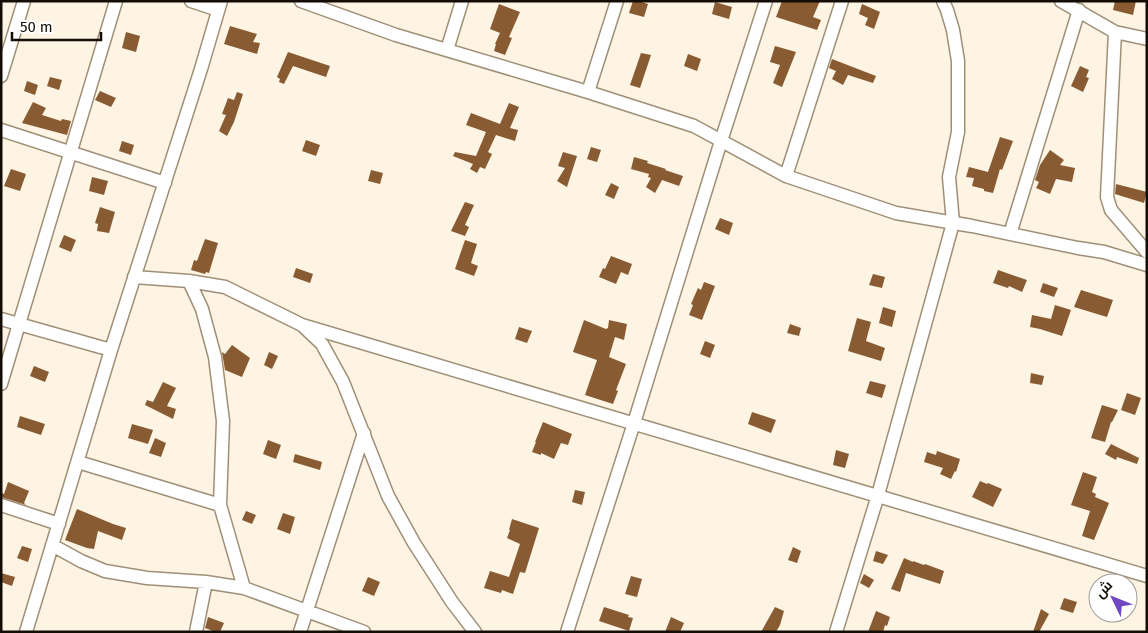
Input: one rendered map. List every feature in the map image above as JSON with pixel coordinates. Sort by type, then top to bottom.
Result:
[{"type":"street","points":[[1,76],[24,1]]},
{"type":"street","points":[[1,384],[116,1]]},
{"type":"street","points":[[26,632],[111,350],[220,5],[191,1]]},
{"type":"street","points":[[301,1],[396,35],[588,92],[694,126],[786,176],[896,213],[1104,252],[1147,265]]},
{"type":"street","points":[[447,50],[462,1]]},
{"type":"street","points":[[588,92],[617,1]]},
{"type":"street","points":[[567,632],[634,423],[720,141],[766,1]]},
{"type":"street","points":[[786,176],[842,1]]},
{"type":"street","points":[[836,632],[878,495],[953,223],[949,177],[958,132],[958,61],[954,30],[943,1]]},
{"type":"street","points":[[1061,1],[1115,32],[1146,36]]},
{"type":"street","points":[[1010,234],[1079,10]]},
{"type":"street","points":[[1115,32],[1107,197],[1111,210],[1147,252]]},
{"type":"street","points":[[1,130],[165,183]]},
{"type":"street","points":[[134,277],[189,281],[225,288],[302,325],[1147,576]]},
{"type":"street","points":[[189,281],[202,308],[215,357],[222,421],[220,505],[244,588]]},
{"type":"street","points":[[1,320],[111,350]]},
{"type":"street","points":[[302,325],[322,344],[343,382],[388,496],[414,543],[452,602],[475,632]]},
{"type":"street","points":[[300,632],[364,433]]},
{"type":"street","points":[[78,462],[220,505]]},
{"type":"street","points":[[1,505],[59,524]]},
{"type":"street","points":[[52,545],[81,562],[105,571],[147,578],[206,582],[244,588],[364,632]]},
{"type":"street","points":[[196,632],[206,582]]},
{"type":"building","points":[[633,1],[648,4],[644,17],[629,13]]},
{"type":"building","points":[[782,1],[820,1],[813,17],[821,20],[817,30],[776,17]]},
{"type":"building","points":[[1115,1],[1136,1],[1133,15],[1113,10]]},
{"type":"building","points":[[715,2],[732,7],[729,19],[712,14]]},
{"type":"building","points":[[499,4],[520,12],[509,37],[512,38],[505,55],[494,51],[500,33],[490,29]]},
{"type":"building","points":[[862,4],[880,12],[874,29],[865,25],[868,18],[859,14]]},
{"type":"building","points":[[230,26],[257,34],[253,42],[260,43],[257,54],[224,44]]},
{"type":"building","points":[[126,32],[140,36],[136,52],[122,48]]},
{"type":"building","points":[[775,46],[796,52],[782,87],[773,83],[780,65],[770,62]]},
{"type":"building","points":[[288,52],[330,66],[326,77],[293,66],[284,84],[279,82],[280,79],[277,77]]},
{"type":"building","points":[[641,53],[651,55],[640,88],[630,85]]},
{"type":"building","points":[[688,54],[701,59],[697,71],[684,66]]},
{"type":"building","points":[[832,59],[876,76],[873,83],[848,75],[843,85],[832,79],[836,71],[829,68]]},
{"type":"building","points":[[1080,66],[1089,70],[1086,77],[1089,78],[1083,92],[1071,86]]},
{"type":"building","points":[[50,77],[62,80],[59,90],[47,86]]},
{"type":"building","points":[[27,81],[38,85],[35,95],[24,91]]},
{"type":"building","points":[[100,91],[116,98],[111,107],[95,100]]},
{"type":"building","points":[[237,92],[243,94],[234,122],[227,136],[219,131],[226,115],[222,114],[228,98],[234,100]]},
{"type":"building","points":[[33,102],[46,108],[42,115],[61,121],[62,119],[71,121],[67,135],[22,123]]},
{"type":"building","points":[[509,103],[519,107],[510,128],[518,130],[515,141],[496,135],[488,152],[492,154],[485,169],[480,167],[477,173],[470,169],[473,164],[453,156],[455,152],[476,156],[486,132],[466,125],[471,113],[500,124]]},
{"type":"building","points":[[1000,137],[1013,141],[1002,170],[1000,169],[993,193],[972,186],[974,178],[966,177],[969,167],[988,172]]},
{"type":"building","points":[[306,140],[320,145],[316,156],[302,151]]},
{"type":"building","points":[[122,141],[134,145],[131,155],[119,151]]},
{"type":"building","points":[[591,147],[601,150],[597,162],[587,159]]},
{"type":"building","points":[[1050,150],[1064,160],[1060,165],[1075,168],[1072,182],[1056,179],[1050,194],[1036,188],[1039,182],[1035,180],[1040,165]]},
{"type":"building","points":[[563,152],[577,156],[567,187],[557,181],[565,168],[558,166]]},
{"type":"building","points":[[634,157],[683,176],[679,186],[662,180],[655,193],[646,187],[651,178],[648,177],[649,174],[631,169]]},
{"type":"building","points":[[11,169],[26,174],[20,191],[4,186]]},
{"type":"building","points":[[371,170],[383,173],[380,184],[368,181]]},
{"type":"building","points":[[92,177],[108,181],[104,195],[89,191]]},
{"type":"building","points":[[611,183],[619,187],[614,199],[605,195]]},
{"type":"building","points":[[1116,184],[1147,192],[1144,203],[1115,194]]},
{"type":"building","points":[[465,202],[474,205],[465,225],[469,227],[465,236],[451,231]]},
{"type":"building","points":[[100,207],[115,212],[109,233],[97,231],[98,224],[95,223]]},
{"type":"building","points":[[720,218],[733,223],[729,235],[715,229]]},
{"type":"building","points":[[64,235],[76,240],[71,252],[59,247]]},
{"type":"building","points":[[205,239],[218,243],[209,273],[206,272],[205,274],[191,270],[194,260],[197,261]]},
{"type":"building","points":[[465,240],[477,244],[471,263],[478,266],[474,276],[455,269]]},
{"type":"building","points":[[611,256],[632,264],[628,275],[621,272],[616,284],[599,277]]},
{"type":"building","points":[[296,268],[313,274],[310,283],[293,277]]},
{"type":"building","points":[[998,270],[1027,280],[1022,292],[1009,286],[1008,288],[993,283]]},
{"type":"building","points":[[873,274],[885,277],[882,288],[869,285]]},
{"type":"building","points":[[704,282],[715,286],[702,320],[689,315],[693,305],[691,304],[698,288],[701,290]]},
{"type":"building","points":[[1043,283],[1058,288],[1054,297],[1040,292]]},
{"type":"building","points":[[1081,290],[1113,300],[1107,317],[1074,307]]},
{"type":"building","points":[[1055,305],[1071,310],[1062,336],[1030,327],[1032,315],[1051,319]]},
{"type":"building","points":[[883,307],[896,311],[892,327],[879,323]]},
{"type":"building","points":[[857,318],[871,322],[866,341],[885,348],[881,361],[848,351]]},
{"type":"building","points":[[584,320],[606,329],[608,328],[609,320],[627,324],[624,340],[615,337],[609,357],[626,364],[613,404],[585,395],[597,360],[573,352]]},
{"type":"building","points":[[790,324],[801,328],[799,336],[787,333]]},
{"type":"building","points":[[519,327],[532,331],[527,343],[515,339]]},
{"type":"building","points":[[705,341],[715,345],[710,358],[700,354]]},
{"type":"building","points":[[232,345],[250,358],[242,377],[225,370],[222,352],[225,354]]},
{"type":"building","points":[[269,352],[278,356],[272,369],[264,365]]},
{"type":"building","points":[[34,366],[49,372],[45,382],[30,376]]},
{"type":"building","points":[[1031,373],[1044,376],[1042,385],[1030,383]]},
{"type":"building","points":[[870,381],[886,385],[882,398],[866,393]]},
{"type":"building","points":[[163,382],[176,388],[167,406],[176,409],[173,419],[145,405],[147,400],[153,402]]},
{"type":"building","points":[[1127,393],[1141,398],[1135,415],[1121,410]]},
{"type":"building","points":[[1102,405],[1118,410],[1111,422],[1105,442],[1091,438]]},
{"type":"building","points":[[752,412],[776,420],[771,433],[748,424]]},
{"type":"building","points":[[20,416],[45,424],[41,435],[17,427]]},
{"type":"building","points":[[543,422],[572,434],[568,445],[561,443],[554,459],[541,453],[541,455],[532,452]]},
{"type":"building","points":[[132,424],[153,430],[148,444],[128,438]]},
{"type":"building","points":[[155,438],[166,443],[161,457],[149,453]]},
{"type":"building","points":[[268,440],[281,445],[276,459],[263,454]]},
{"type":"building","points":[[1111,444],[1139,458],[1137,464],[1117,457],[1116,460],[1105,454]]},
{"type":"building","points":[[836,450],[849,454],[845,468],[833,465]]},
{"type":"building","points":[[937,451],[960,459],[956,472],[951,479],[940,474],[943,468],[924,462],[927,452],[936,455]]},
{"type":"building","points":[[295,454],[322,462],[320,470],[293,462]]},
{"type":"building","points":[[1083,472],[1097,477],[1092,492],[1096,494],[1095,497],[1109,503],[1094,540],[1082,536],[1090,511],[1071,505]]},
{"type":"building","points":[[980,481],[1002,489],[993,507],[972,497]]},
{"type":"building","points":[[8,482],[29,491],[24,503],[26,505],[1,497],[1,493],[4,494]]},
{"type":"building","points":[[575,490],[585,492],[582,505],[572,502]]},
{"type":"building","points":[[77,509],[126,528],[122,540],[98,531],[94,549],[65,540]]},
{"type":"building","points":[[246,511],[256,515],[252,524],[242,520]]},
{"type":"building","points":[[283,513],[295,517],[290,534],[277,529]]},
{"type":"building","points":[[512,519],[539,528],[525,573],[520,572],[513,594],[502,590],[501,593],[484,588],[490,571],[509,577],[520,544],[507,538]]},
{"type":"building","points":[[22,546],[32,549],[28,562],[17,558]]},
{"type":"building","points":[[793,547],[801,551],[797,563],[788,560]]},
{"type":"building","points":[[876,551],[888,555],[883,564],[873,561]]},
{"type":"building","points":[[904,558],[944,571],[940,584],[906,573],[900,592],[891,589]]},
{"type":"building","points":[[1,573],[15,577],[12,586],[1,582]]},
{"type":"building","points":[[864,574],[874,580],[869,588],[860,583]]},
{"type":"building","points":[[631,576],[642,579],[637,597],[625,594]]},
{"type":"building","points":[[368,577],[380,582],[374,596],[362,591]]},
{"type":"building","points":[[1064,598],[1077,602],[1073,613],[1060,609]]},
{"type":"building","points":[[604,607],[633,618],[629,631],[599,621]]},
{"type":"building","points":[[775,607],[784,611],[780,625],[776,632],[761,632]]},
{"type":"building","points":[[1041,609],[1049,614],[1039,632],[1033,632]]},
{"type":"building","points":[[876,611],[890,617],[887,626],[885,625],[883,632],[868,632]]},
{"type":"building","points":[[208,617],[224,623],[220,632],[205,628]]},
{"type":"building","points":[[671,617],[684,623],[680,632],[665,632]]}]
